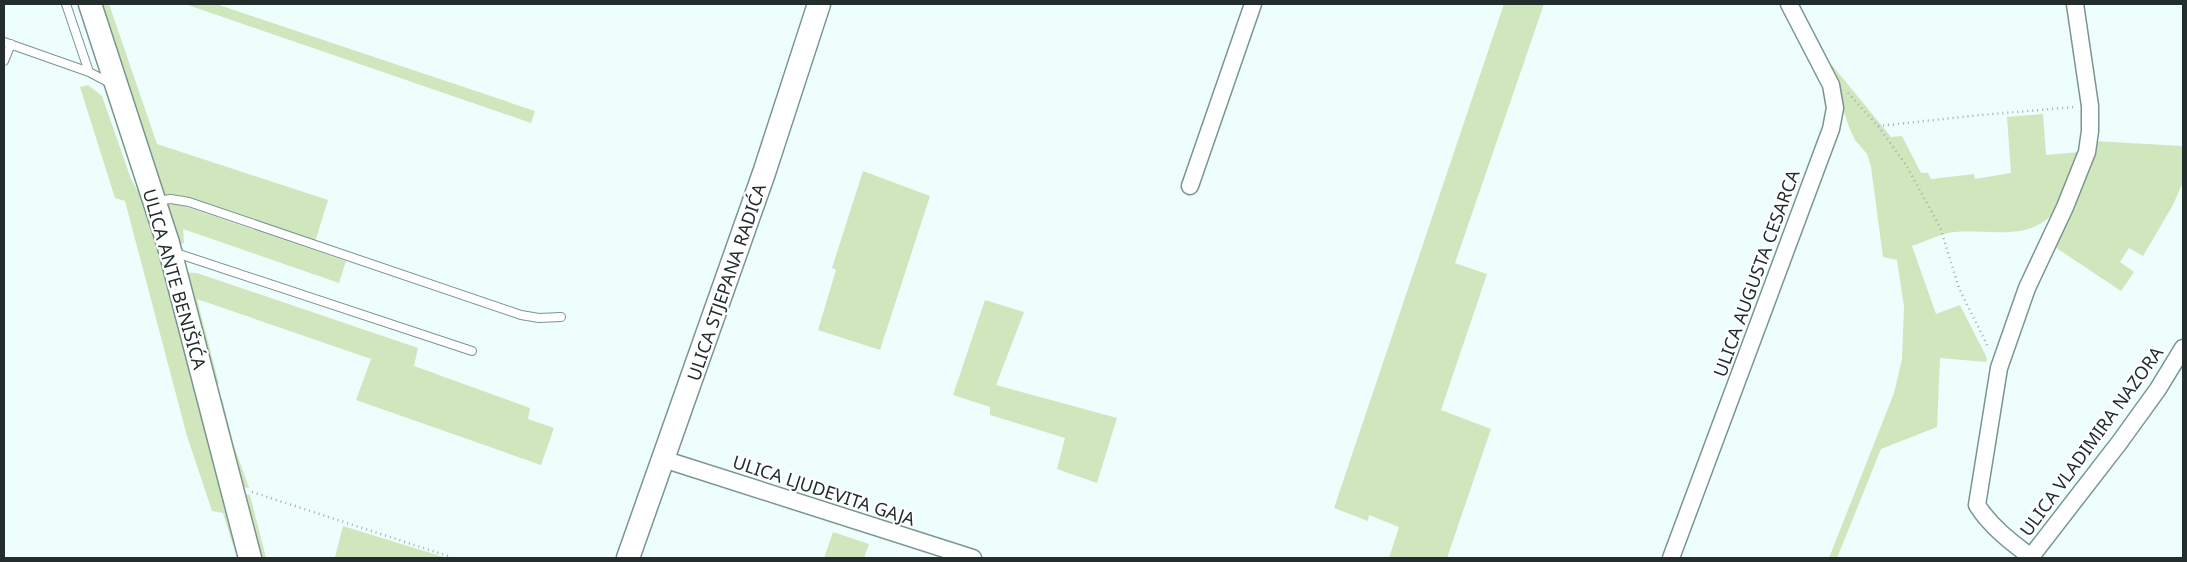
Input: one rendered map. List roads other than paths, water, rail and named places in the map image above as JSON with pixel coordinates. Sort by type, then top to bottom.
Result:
[{"type":"street","name":"ULICA ANTE BENIŠIĆA","points":[[90,4],[170,250],[250,558]]},
{"type":"street","name":"ULICA STJEPANA RADIĆA","points":[[628,558],[764,173],[820,4]]},
{"type":"street","points":[[1190,186],[1253,4]]},
{"type":"street","name":"ULICA AUGUSTA CESARCA","points":[[1671,558],[1831,129],[1835,108],[1829,80],[1789,4]]},
{"type":"street","points":[[2030,558],[2008,540],[1983,515],[1977,505],[1999,368],[2027,288],[2082,168],[2090,132],[2090,106],[2075,4]]},
{"type":"street","name":"ULICA VLADIMIRA NAZORA","points":[[2030,558],[2119,443],[2158,389],[2183,348]]},
{"type":"street","name":"ULICA LJUDEVITA GAJA","points":[[663,459],[973,558]]},
{"type":"lane","points":[[66,4],[90,72]]},
{"type":"lane","points":[[4,61],[7,43],[90,72],[117,87]]},
{"type":"lane","points":[[154,201],[171,199],[189,202],[521,315],[539,318],[561,317]]},
{"type":"lane","points":[[170,250],[472,351]]}]
